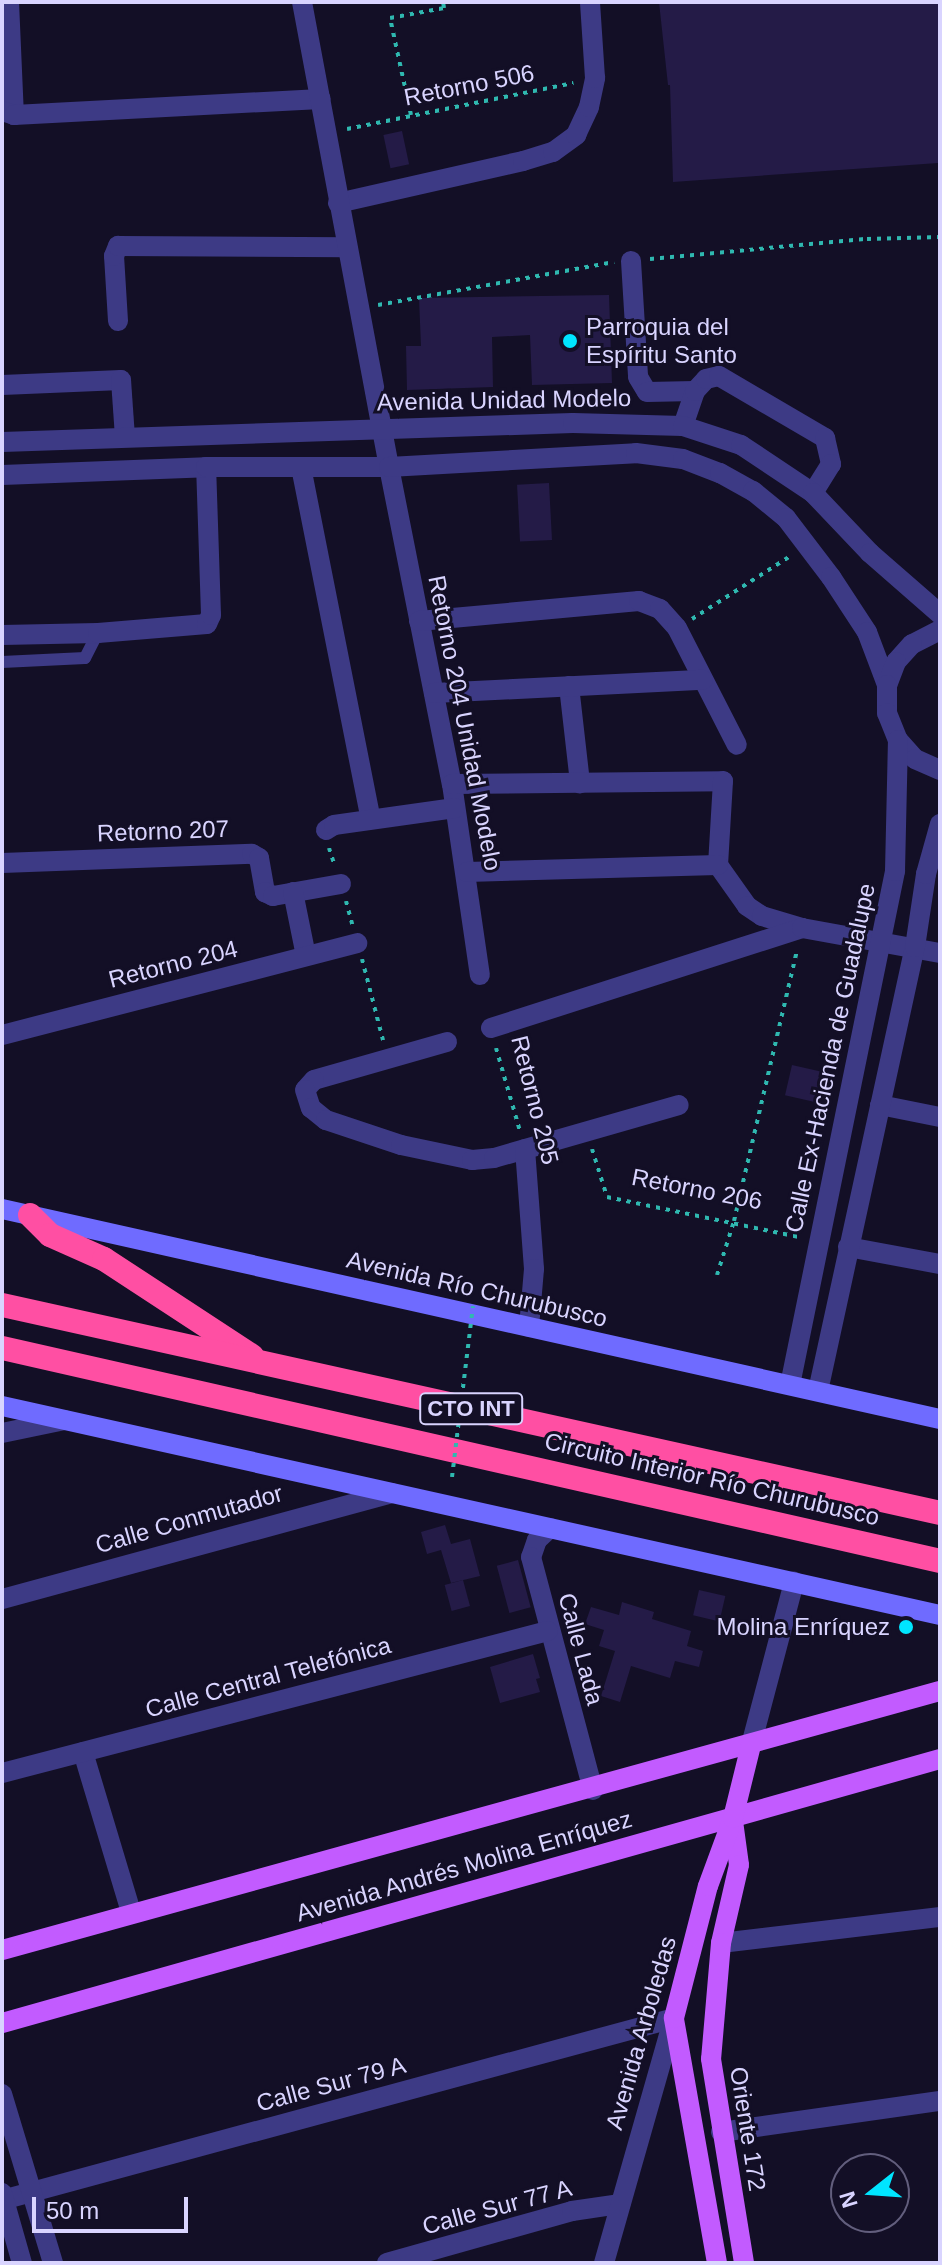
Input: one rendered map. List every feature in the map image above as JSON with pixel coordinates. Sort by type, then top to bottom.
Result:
[{"type":"highway","points":[[30,1215],[50,1235],[104,1259],[264,1363]]},
{"type":"highway","name":"Circuito Interior Río Churubusco","points":[[2,1305],[940,1513]]},
{"type":"highway","name":"Circuito Interior Río Churubusco","points":[[2,1348],[940,1561]]},
{"type":"main road","name":"Avenida Río Churubusco","points":[[2,1209],[940,1419]]},
{"type":"main road","points":[[2,1406],[940,1615]]},
{"type":"main road","name":"Avenida Andrés Molina Enríquez","points":[[2,1950],[131,1912],[593,1790],[940,1691]]},
{"type":"main road","name":"Avenida Arboledas","points":[[674,2018],[708,1886],[733,1818],[751,1745]]},
{"type":"main road","name":"Avenida Andrés Molina Enríquez","points":[[2,2023],[940,1759]]},
{"type":"main road","name":"Avenida Arboledas","points":[[713,2002],[721,1943],[739,1865],[733,1818]]},
{"type":"main road","name":"Oriente 172","points":[[713,2002],[711,2059],[744,2263]]},
{"type":"main road","points":[[674,2018],[717,2263]]},
{"type":"street","points":[[9,2],[8,113],[321,99]]},
{"type":"street","name":"Retorno 204 Unidad Modelo","points":[[302,2],[338,203],[452,784],[480,975]]},
{"type":"street","points":[[338,203],[553,152],[576,135],[589,107],[595,78],[590,2]]},
{"type":"street","points":[[118,321],[114,256],[118,246],[347,247]]},
{"type":"street","points":[[631,261],[638,377],[647,392],[695,391]]},
{"type":"street","points":[[683,426],[695,391],[706,379],[719,376],[825,438],[831,464],[813,493]]},
{"type":"street","points":[[2,385],[121,380],[125,437]]},
{"type":"street","name":"Avenida Unidad Modelo","points":[[2,442],[634,422],[683,426],[741,445],[813,493],[870,553],[940,614]]},
{"type":"street","points":[[2,475],[206,467],[389,467],[636,453],[683,459],[720,473],[753,491],[786,518],[867,632],[887,685]]},
{"type":"street","points":[[2,635],[98,633],[207,624],[211,615],[206,467]]},
{"type":"street","points":[[301,467],[371,819]]},
{"type":"street","points":[[419,621],[639,601],[660,609],[677,628],[737,745]]},
{"type":"street","points":[[887,685],[896,662],[912,644],[940,630]]},
{"type":"street","points":[[434,693],[703,680]]},
{"type":"street","name":"Calle Ex-Hacienda de Guadalupe","points":[[790,1385],[895,871],[899,811],[898,740],[887,713],[887,685]]},
{"type":"street","points":[[569,686],[580,783]]},
{"type":"street","points":[[898,740],[915,759],[940,770]]},
{"type":"street","points":[[452,784],[723,781],[718,865],[747,906],[762,916],[802,928],[940,953]]},
{"type":"street","points":[[326,830],[334,825],[455,808]]},
{"type":"street","points":[[818,1391],[915,947],[926,874],[940,824]]},
{"type":"street","name":"Retorno 207","points":[[2,863],[252,854],[259,858],[265,892],[273,896],[341,884]]},
{"type":"street","points":[[467,872],[718,865]]},
{"type":"street","points":[[293,892],[306,956]]},
{"type":"street","points":[[491,1028],[802,928]]},
{"type":"street","name":"Retorno 204","points":[[2,1035],[357,943]]},
{"type":"street","points":[[447,1042],[314,1080],[305,1090],[311,1108],[326,1120],[401,1145],[472,1160],[525,1149],[679,1105]]},
{"type":"street","points":[[880,1105],[940,1117]]},
{"type":"street","name":"Retorno 205","points":[[525,1149],[534,1269],[529,1327]]},
{"type":"street","points":[[848,1247],[940,1264]]},
{"type":"street","points":[[2,1433],[65,1420]]},
{"type":"street","name":"Calle Conmutador","points":[[2,1599],[392,1493]]},
{"type":"street","name":"Calle Lada","points":[[550,1528],[537,1540],[531,1557],[548,1631],[593,1790]]},
{"type":"street","name":"Avenida Arboledas","points":[[751,1745],[794,1582]]},
{"type":"street","name":"Calle Central Telefónica","points":[[2,1773],[548,1631]]},
{"type":"street","points":[[83,1752],[131,1912]]},
{"type":"street","points":[[721,1943],[940,1917]]},
{"type":"street","name":"Avenida Arboledas","points":[[604,2263],[674,2018]]},
{"type":"street","name":"Calle Sur 79 A","points":[[3,2198],[674,2018]]},
{"type":"street","points":[[2,2094],[53,2263]]},
{"type":"street","points":[[721,2132],[940,2101]]},
{"type":"street","points":[[3,2198],[22,2263]]},
{"type":"street","name":"Calle Sur 77 A","points":[[387,2263],[572,2211],[620,2204]]},
{"type":"lane","points":[[2,662],[85,658],[98,633]]},
{"type":"path","points":[[411,115],[390,18],[444,8],[443,2]]},
{"type":"path","name":"Retorno 506","points":[[351,128],[595,78]]},
{"type":"path","points":[[677,628],[808,545]]},
{"type":"path","points":[[717,1275],[734,1221],[802,928]]},
{"type":"path","name":"Retorno 205","points":[[491,1028],[525,1149]]},
{"type":"path","name":"Retorno 206","points":[[586,1131],[607,1197],[798,1236]]},
{"type":"path","points":[[452,1477],[473,1306]]},
{"type":"building","points":[[659,2],[940,2],[938,163],[673,182],[670,85]]},
{"type":"building","points":[[402,131],[409,164],[390,168],[383,135]]},
{"type":"building","name":"Parroquia del Espíritu Santo","points":[[609,295],[612,383],[532,385],[530,335],[492,337],[493,387],[407,390],[406,346],[421,346],[419,298]]},
{"type":"building","points":[[549,483],[552,540],[520,542],[517,485]]},
{"type":"building","points":[[792,1065],[826,1073],[819,1103],[785,1095]]},
{"type":"building","points":[[445,1525],[451,1544],[470,1539],[480,1576],[451,1583],[441,1550],[427,1554],[421,1532]]},
{"type":"building","points":[[518,1560],[531,1607],[509,1613],[497,1566]]},
{"type":"building","points":[[463,1580],[470,1606],[452,1611],[445,1585]]},
{"type":"building","points":[[699,1590],[725,1596],[719,1621],[693,1615]]},
{"type":"building","points":[[622,1602],[654,1612],[652,1619],[691,1631],[687,1646],[703,1651],[699,1667],[675,1661],[670,1678],[631,1666],[620,1702],[601,1696],[615,1651],[599,1646],[604,1630],[585,1624],[591,1607],[619,1615]]},
{"type":"building","points":[[533,1654],[540,1678],[536,1679],[540,1692],[500,1703],[490,1667]]},
{"type":"place","name":"Parroquia del Espíritu Santo","points":[[570,341]]},
{"type":"place","name":"Molina Enríquez","points":[[906,1627]]}]
